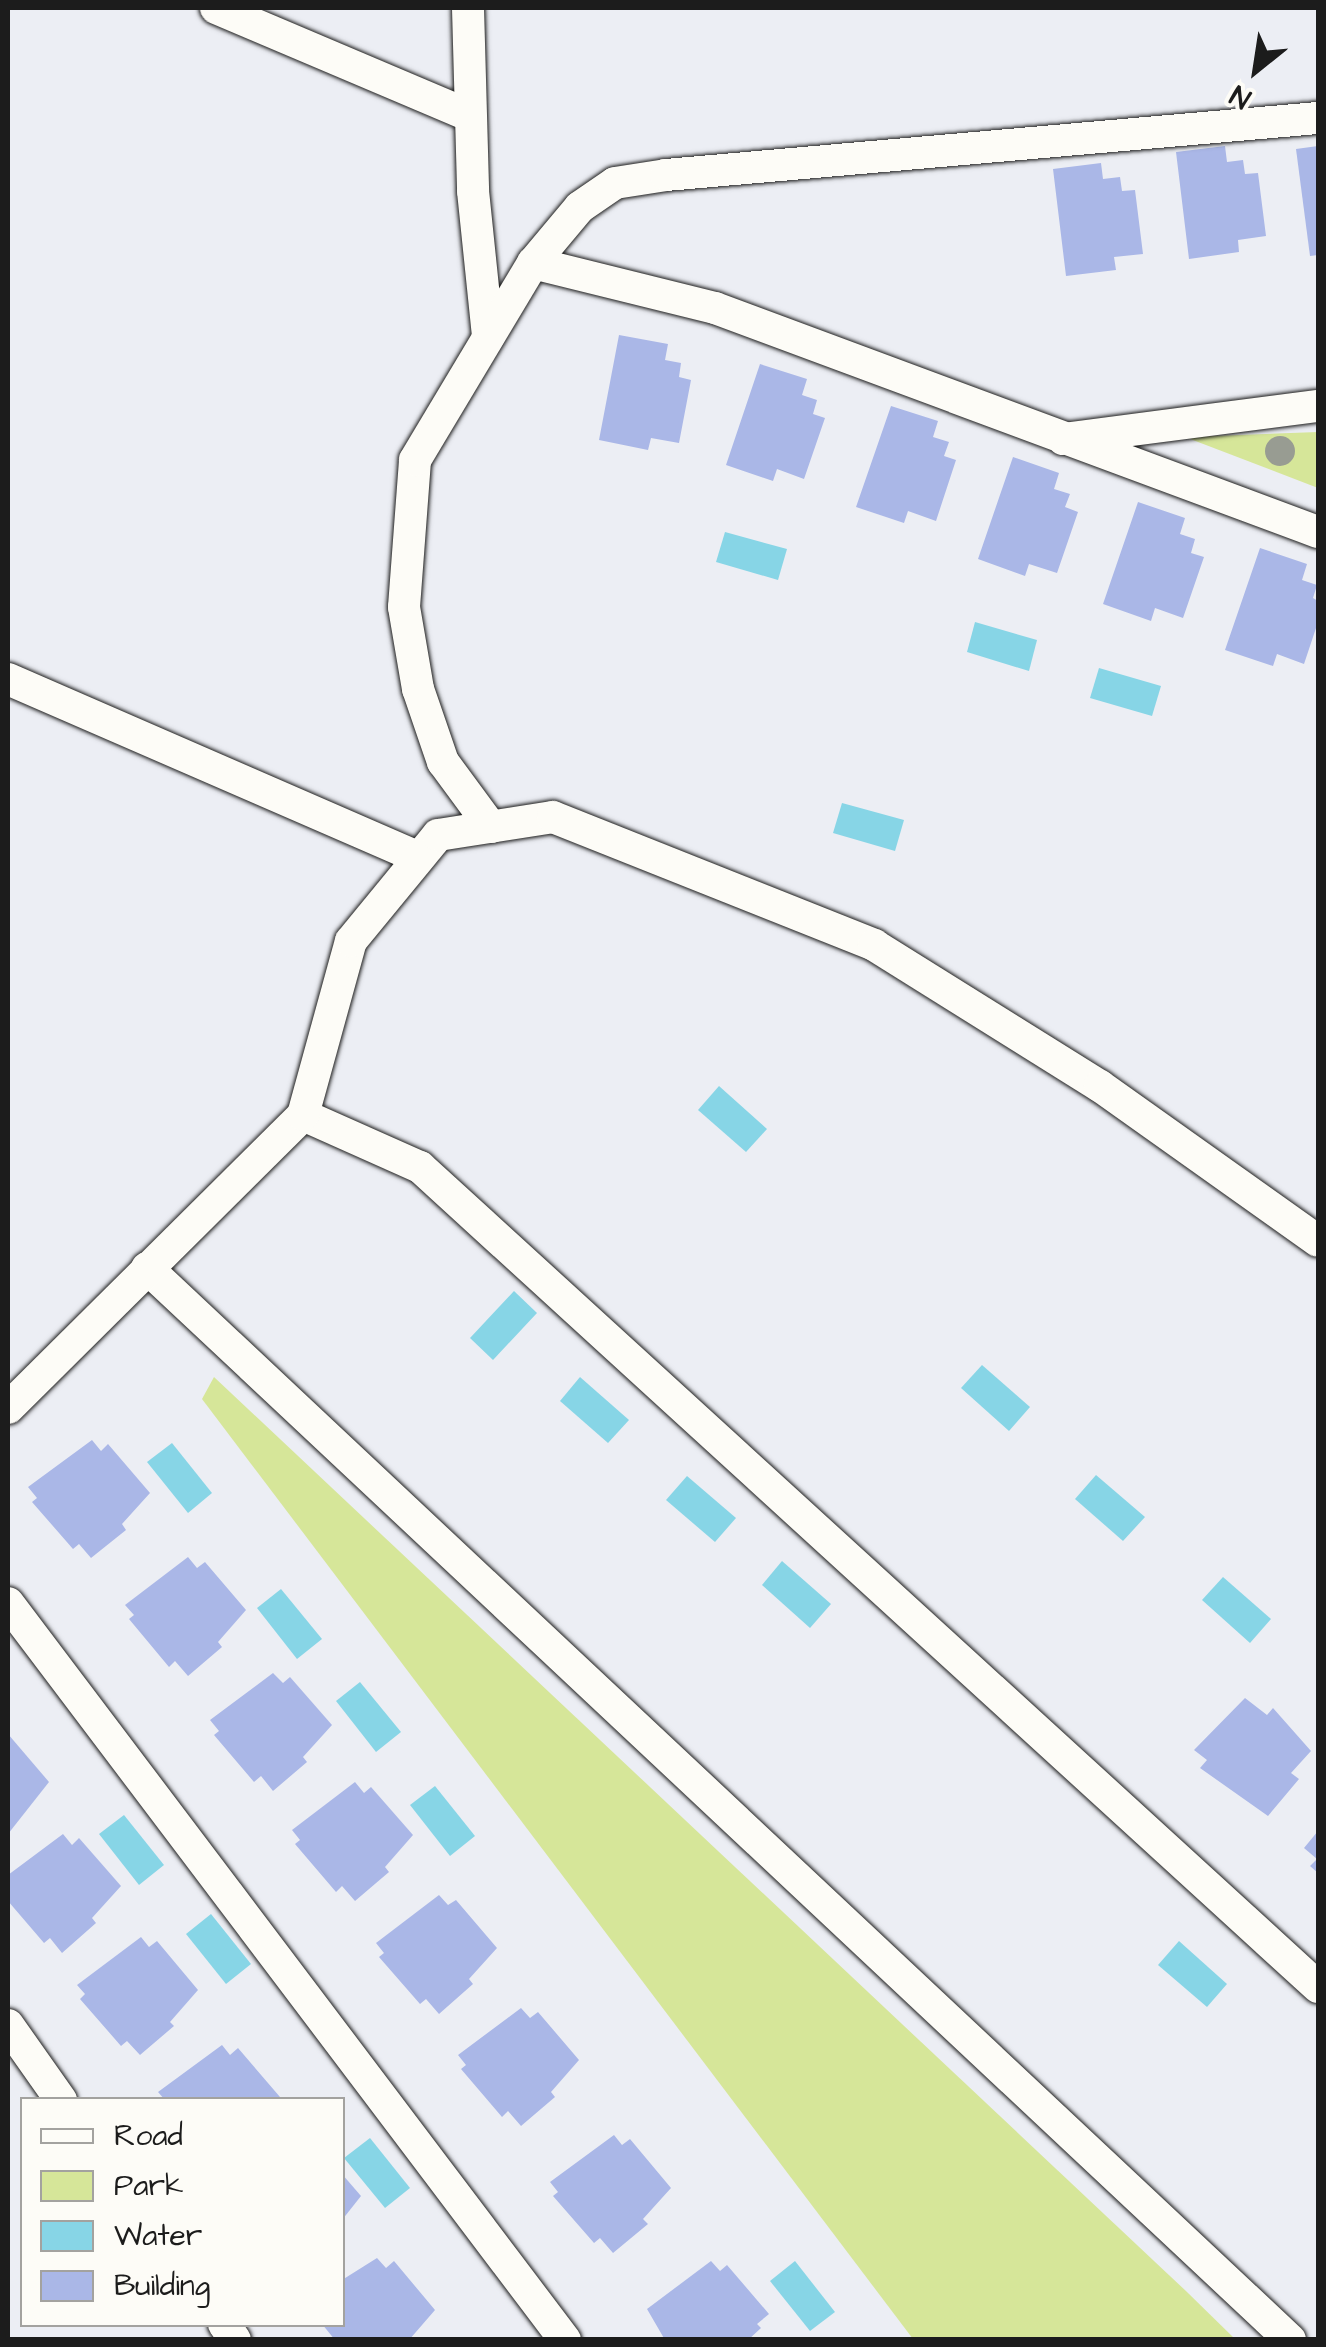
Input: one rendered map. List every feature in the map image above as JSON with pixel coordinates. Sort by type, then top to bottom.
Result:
[{"type":"street","points":[[216,8],[470,116]]},
{"type":"street","points":[[468,8],[470,116],[488,337]]},
{"type":"street","points":[[490,827],[443,762],[418,689],[404,607],[415,460],[533,263],[580,206],[615,183],[1318,118]]},
{"type":"street","points":[[533,263],[715,308],[1058,440],[1318,532]]},
{"type":"street","points":[[1058,440],[1318,406]]},
{"type":"street","points":[[8,680],[419,858]]},
{"type":"street","points":[[8,1408],[303,1114],[352,941],[438,835],[553,817],[874,945],[1100,1086],[1318,1241]]},
{"type":"street","points":[[303,1114],[420,1167],[1318,1987]]},
{"type":"street","points":[[148,1268],[1290,2340]]},
{"type":"street","points":[[8,1603],[566,2340]]},
{"type":"street","points":[[8,2025],[60,2097]]},
{"type":"green space","points":[[1318,432],[1318,488],[1185,437]]},
{"type":"green space","points":[[214,1377],[1235,2339],[913,2339],[202,1399]]},
{"type":"water","points":[[725,532],[787,549],[778,580],[716,562]]},
{"type":"water","points":[[975,622],[1037,640],[1029,671],[967,652]]},
{"type":"water","points":[[1099,668],[1161,686],[1152,716],[1090,698]]},
{"type":"water","points":[[842,803],[904,820],[895,851],[833,833]]},
{"type":"water","points":[[719,1086],[767,1129],[746,1152],[698,1110]]},
{"type":"water","points":[[514,1291],[537,1313],[493,1360],[470,1338]]},
{"type":"water","points":[[982,1365],[1030,1407],[1009,1431],[961,1388]]},
{"type":"water","points":[[580,1377],[629,1420],[608,1443],[560,1401]]},
{"type":"water","points":[[172,1443],[212,1493],[188,1513],[147,1462]]},
{"type":"water","points":[[1096,1475],[1145,1517],[1123,1541],[1075,1499]]},
{"type":"water","points":[[687,1476],[736,1518],[715,1542],[666,1500]]},
{"type":"water","points":[[782,1561],[831,1604],[810,1628],[762,1585]]},
{"type":"water","points":[[1223,1577],[1271,1619],[1250,1643],[1202,1600]]},
{"type":"water","points":[[281,1589],[322,1639],[297,1659],[257,1608]]},
{"type":"water","points":[[360,1682],[401,1732],[376,1752],[336,1701]]},
{"type":"water","points":[[435,1786],[475,1836],[450,1856],[410,1805]]},
{"type":"water","points":[[124,1815],[164,1865],[139,1885],[99,1834]]},
{"type":"water","points":[[211,1914],[251,1964],[226,1984],[186,1934]]},
{"type":"water","points":[[1179,1941],[1227,1984],[1207,2007],[1158,1965]]},
{"type":"water","points":[[370,2138],[410,2188],[385,2208],[345,2157]]},
{"type":"water","points":[[795,2261],[835,2312],[810,2331],[770,2281]]},
{"type":"building","points":[[1225,146],[1227,162],[1243,160],[1245,174],[1258,173],[1266,236],[1238,240],[1239,252],[1189,259],[1176,152]]},
{"type":"building","points":[[1318,146],[1318,255],[1310,256],[1296,149]]},
{"type":"building","points":[[1101,163],[1103,179],[1120,177],[1122,191],[1135,190],[1143,254],[1114,257],[1116,270],[1066,276],[1053,169]]},
{"type":"building","points":[[619,335],[668,344],[665,360],[681,363],[679,377],[691,380],[679,443],[651,438],[648,450],[599,440]]},
{"type":"building","points":[[760,364],[807,379],[802,395],[817,400],[813,414],[825,418],[804,479],[777,469],[773,481],[726,465]]},
{"type":"building","points":[[891,406],[938,421],[933,437],[949,442],[944,456],[956,460],[936,521],[908,511],[904,523],[856,507]]},
{"type":"building","points":[[1013,457],[1059,473],[1054,489],[1070,494],[1065,507],[1078,512],[1057,573],[1029,564],[1025,576],[978,559]]},
{"type":"building","points":[[1138,502],[1185,518],[1180,534],[1195,539],[1191,553],[1204,557],[1183,618],[1155,608],[1151,621],[1103,604]]},
{"type":"building","points":[[1260,548],[1307,564],[1302,580],[1317,585],[1313,598],[1318,601],[1318,622],[1304,664],[1277,654],[1273,666],[1225,650]]},
{"type":"building","points":[[92,1440],[101,1451],[108,1444],[150,1493],[122,1524],[126,1530],[91,1558],[79,1544],[73,1549],[32,1502],[37,1498],[28,1487]]},
{"type":"building","points":[[188,1557],[197,1568],[205,1562],[246,1610],[218,1642],[222,1647],[188,1676],[175,1661],[169,1667],[129,1619],[134,1615],[125,1605]]},
{"type":"building","points":[[273,1673],[283,1683],[290,1677],[332,1725],[303,1757],[307,1762],[273,1791],[261,1776],[254,1782],[214,1735],[219,1731],[210,1720]]},
{"type":"building","points":[[1245,1698],[1267,1715],[1273,1708],[1311,1751],[1291,1773],[1299,1779],[1268,1816],[1200,1768],[1207,1760],[1194,1750]]},
{"type":"building","points":[[8,1734],[49,1782],[8,1834]]},
{"type":"building","points":[[355,1782],[364,1793],[371,1787],[413,1835],[385,1867],[389,1872],[355,1901],[342,1886],[336,1892],[295,1844],[300,1840],[292,1830]]},
{"type":"building","points":[[1318,1831],[1318,1873],[1310,1866],[1317,1859],[1304,1848]]},
{"type":"building","points":[[63,1834],[72,1845],[79,1838],[121,1886],[92,1918],[96,1923],[62,1953],[50,1938],[44,1943],[8,1901],[8,1875]]},
{"type":"building","points":[[439,1895],[448,1905],[456,1900],[497,1948],[469,1979],[473,1984],[439,2014],[426,1999],[420,2004],[379,1957],[384,1953],[376,1943]]},
{"type":"building","points":[[141,1937],[149,1947],[157,1941],[198,1990],[170,2022],[174,2026],[140,2055],[127,2041],[121,2046],[80,1999],[85,1994],[77,1985]]},
{"type":"building","points":[[521,2008],[530,2018],[538,2012],[579,2060],[551,2092],[555,2097],[521,2126],[508,2111],[502,2117],[461,2069],[466,2065],[458,2055]]},
{"type":"building","points":[[222,2045],[230,2055],[238,2048],[280,2097],[162,2097],[158,2092]]},
{"type":"building","points":[[614,2135],[622,2145],[630,2139],[671,2188],[643,2219],[648,2224],[613,2253],[600,2238],[594,2243],[553,2196],[558,2192],[550,2182]]},
{"type":"building","points":[[345,2177],[361,2196],[345,2216]]},
{"type":"building","points":[[377,2258],[386,2268],[394,2261],[435,2310],[409,2340],[335,2340],[324,2327],[345,2327],[345,2278]]},
{"type":"building","points":[[711,2261],[720,2271],[727,2265],[769,2314],[757,2324],[761,2328],[748,2340],[665,2340],[647,2309]]}]
